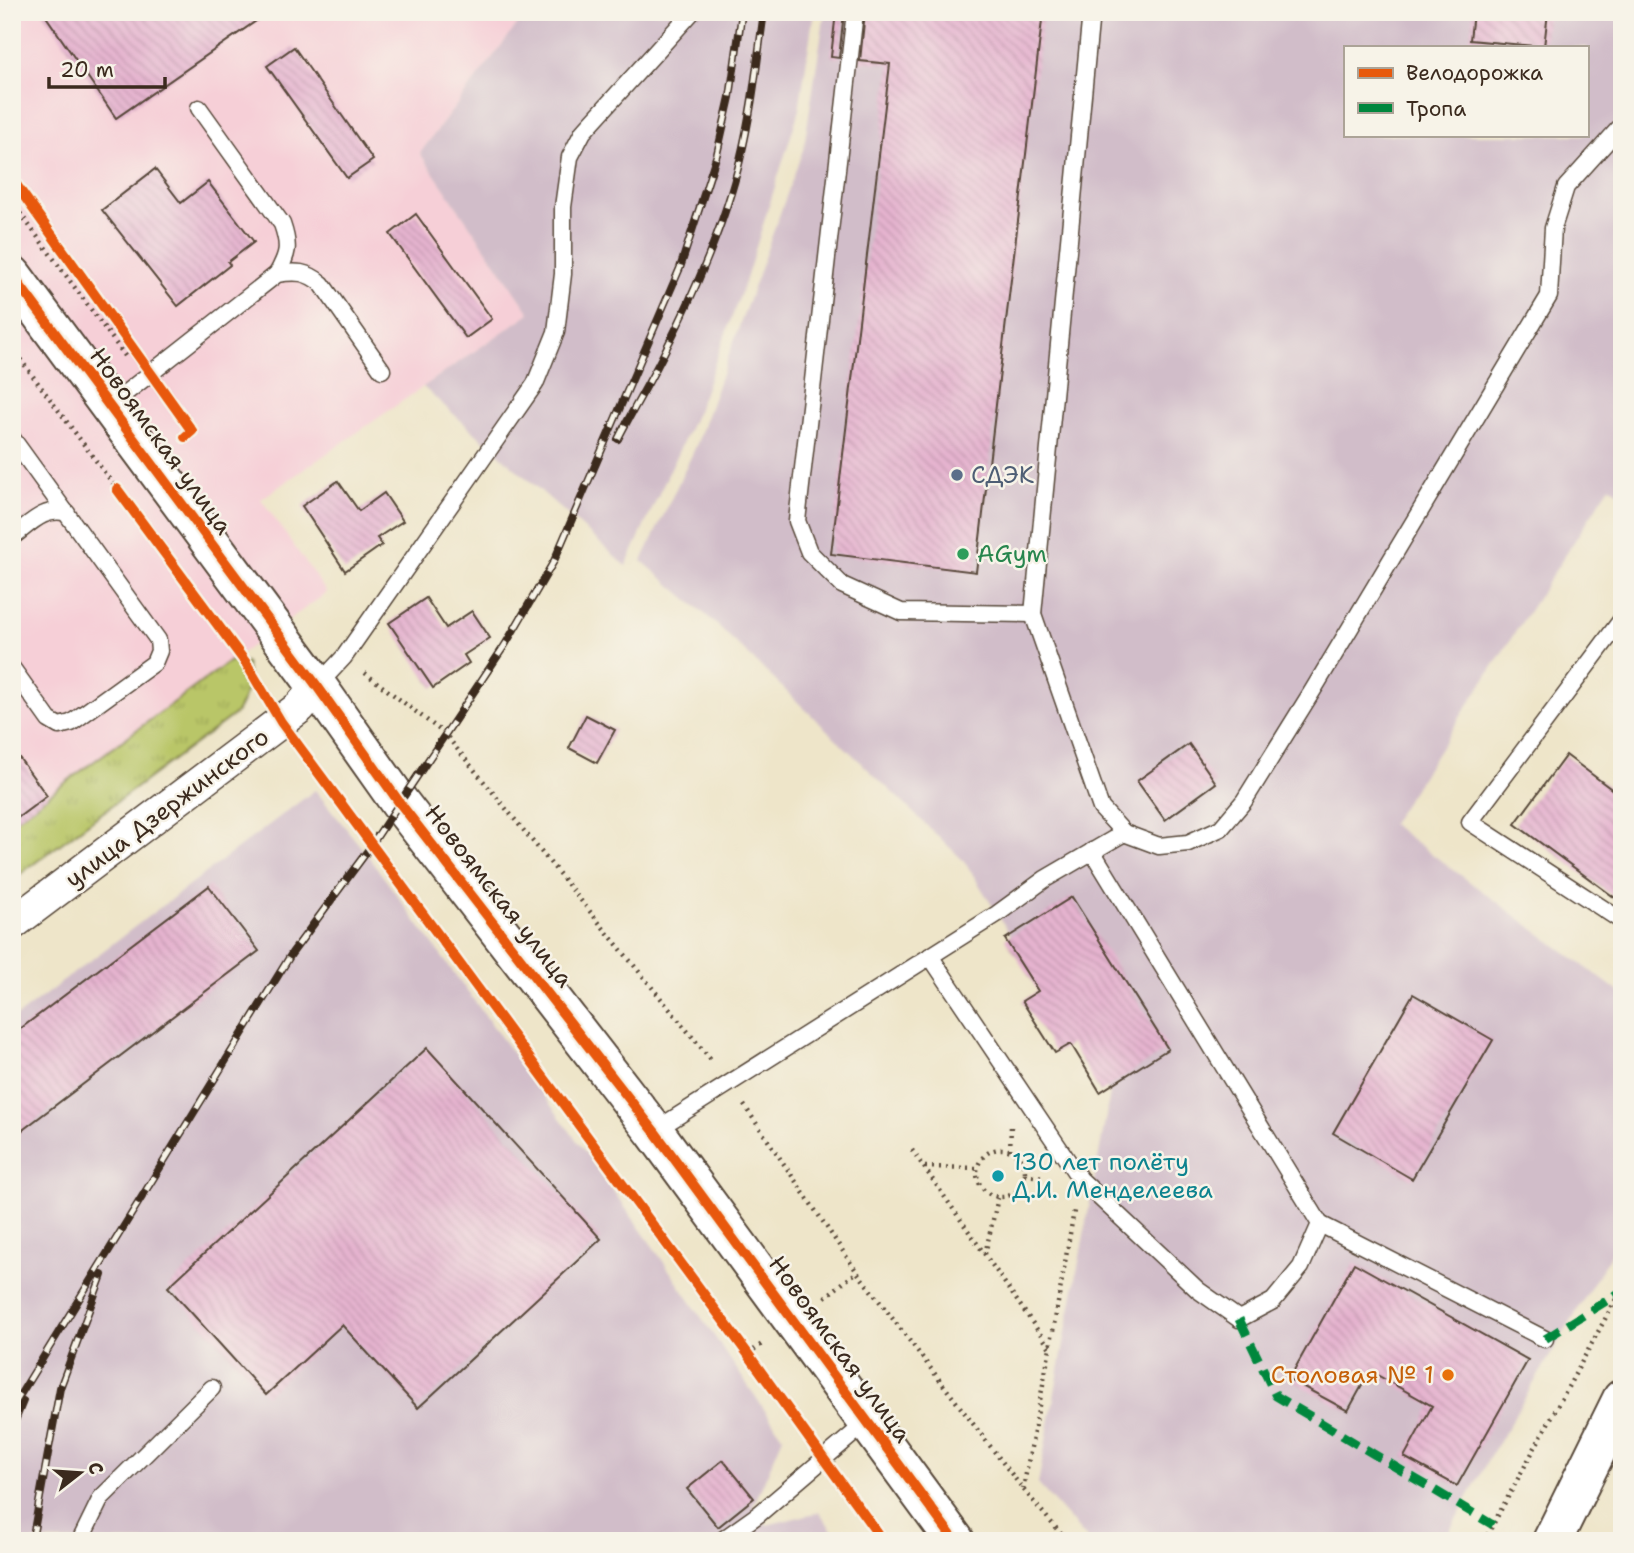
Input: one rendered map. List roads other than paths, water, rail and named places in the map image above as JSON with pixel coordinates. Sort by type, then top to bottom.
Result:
[{"type":"main road","name":"Новоямская улица","points":[[12,275],[317,686],[399,802],[654,1131],[955,1541]]},
{"type":"main road","points":[[1552,1541],[1619,1405]]},
{"type":"street","name":"улица Дзержинского","points":[[12,924],[300,707],[317,686]]},
{"type":"lane","points":[[317,686],[344,657],[535,384],[556,332],[563,274],[562,207],[570,157],[583,132],[692,12]]},
{"type":"lane","points":[[855,12],[797,521],[809,552],[842,585],[901,612],[1033,614]]},
{"type":"lane","points":[[1091,12],[1033,614],[1101,808],[1124,833],[1159,846],[1188,844],[1221,828],[1244,801],[1313,691],[1549,296],[1553,228],[1566,187],[1622,125]]},
{"type":"lane","points":[[109,406],[277,274],[286,256],[288,241],[282,225],[199,108]]},
{"type":"lane","points":[[277,274],[295,271],[311,275],[322,284],[382,370]]},
{"type":"lane","points":[[12,438],[158,640],[159,652],[154,663],[71,723],[59,726],[49,720],[12,668]]},
{"type":"lane","points":[[12,537],[46,512],[56,510],[66,513]]},
{"type":"lane","points":[[1622,619],[1470,822],[1622,921]]},
{"type":"lane","points":[[654,1131],[997,914],[1045,879],[1124,833]]},
{"type":"lane","points":[[1092,851],[1320,1224],[1545,1339]]},
{"type":"lane","points":[[930,956],[1080,1179],[1198,1290],[1239,1319],[1273,1301],[1301,1268],[1320,1224]]},
{"type":"lane","points":[[80,1541],[101,1498],[212,1388]]},
{"type":"lane","points":[[721,1541],[759,1514],[867,1422]]},
{"type":"railway","points":[[12,1408],[292,953],[366,853],[505,645],[554,561],[680,268],[717,154],[730,97],[742,12]]},
{"type":"railway","points":[[618,439],[687,305],[726,207],[748,123],[764,12]]},
{"type":"railway","points":[[32,1541],[60,1388],[102,1275]]},
{"type":"railway","points":[[12,1428],[23,1401]]},
{"type":"place","name":"СДЭК","points":[[957,475]]},
{"type":"place","name":"AGym","points":[[963,554]]},
{"type":"place","name":"130 лет полёту Д.И. Менделеева","points":[[998,1176]]},
{"type":"place","name":"Столовая № 1","points":[[1448,1375]]}]
